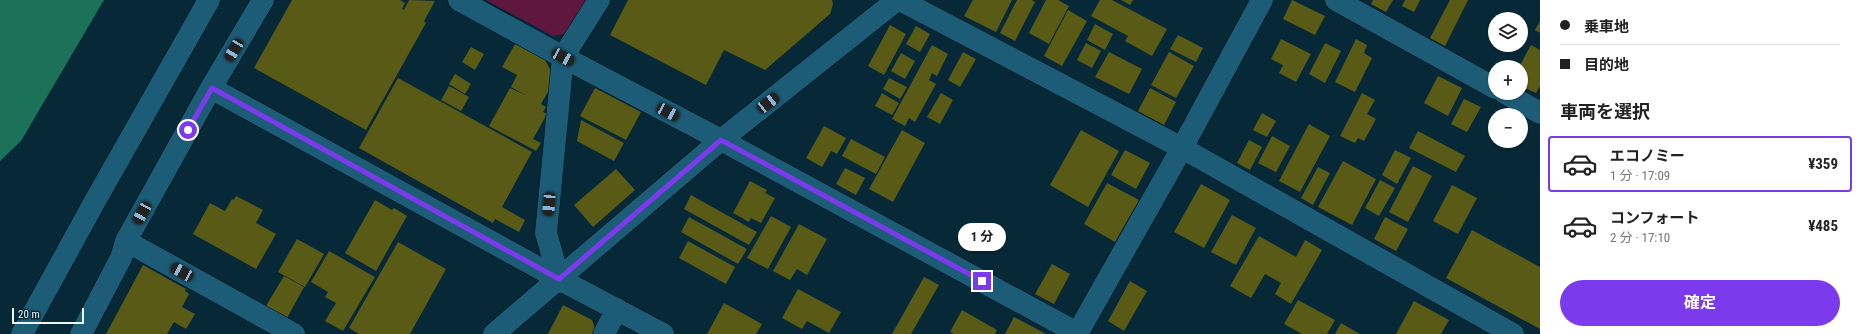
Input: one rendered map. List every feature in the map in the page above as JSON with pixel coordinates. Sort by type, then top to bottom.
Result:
[{"type":"street","points":[[22,334],[98,194],[209,0]]},
{"type":"street","points":[[81,334],[120,258],[126,241],[263,0]]},
{"type":"street","points":[[459,0],[563,57],[721,140],[1078,334],[1182,148],[1262,0]]},
{"type":"street","points":[[559,279],[546,233],[563,57],[599,0]]},
{"type":"street","points":[[494,334],[721,140],[899,0],[1182,148],[1513,334]]},
{"type":"street","points":[[1336,0],[1488,84]]},
{"type":"street","points":[[212,88],[559,279],[663,334]]},
{"type":"street","points":[[1518,100],[1540,112]]},
{"type":"street","points":[[126,241],[294,334]]},
{"type":"street","points":[[604,334],[617,309]]},
{"type":"shaded area","points":[[0,0],[104,0],[21,141],[0,161]]},
{"type":"shaded area","points":[[486,0],[589,0],[570,33],[553,36]]},
{"type":"building","points":[[292,0],[400,0],[405,3],[402,9],[404,10],[409,0],[435,1],[424,21],[426,23],[366,130],[254,68]]},
{"type":"building","points":[[628,0],[832,0],[833,4],[830,14],[765,70],[724,50],[706,85],[610,35]]},
{"type":"building","points":[[973,0],[1012,0],[996,32],[964,16]]},
{"type":"building","points":[[1017,0],[1032,0],[1035,2],[1015,41],[1000,33]]},
{"type":"building","points":[[1046,0],[1058,0],[1069,6],[1049,44],[1029,33]]},
{"type":"building","points":[[1100,0],[1112,0],[1167,29],[1152,56],[1125,41],[1128,36],[1091,16]]},
{"type":"building","points":[[1121,0],[1133,0],[1130,5]]},
{"type":"building","points":[[1292,0],[1325,16],[1315,35],[1283,19]]},
{"type":"building","points":[[1373,0],[1393,0],[1386,12],[1371,4]]},
{"type":"building","points":[[1405,0],[1420,0],[1414,12],[1402,6]]},
{"type":"building","points":[[1450,0],[1468,0],[1445,46],[1430,38]]},
{"type":"building","points":[[1068,10],[1087,21],[1062,66],[1044,56]]},
{"type":"building","points":[[1540,21],[1540,33],[1535,30]]},
{"type":"building","points":[[1095,24],[1113,34],[1105,50],[1087,40]]},
{"type":"building","points":[[890,25],[906,34],[884,75],[868,66]]},
{"type":"building","points":[[916,26],[930,34],[920,52],[906,44]]},
{"type":"building","points":[[1178,35],[1203,48],[1196,62],[1170,49]]},
{"type":"building","points":[[1281,39],[1311,54],[1296,82],[1279,73],[1283,65],[1271,59]]},
{"type":"building","points":[[1356,39],[1367,45],[1364,53],[1372,58],[1355,92],[1335,82]]},
{"type":"building","points":[[1086,43],[1101,51],[1092,68],[1077,60]]},
{"type":"building","points":[[1325,43],[1341,51],[1325,83],[1309,74]]},
{"type":"building","points":[[515,44],[545,60],[551,71],[549,90],[541,104],[546,107],[543,112],[547,114],[533,139],[541,143],[536,151],[489,126],[510,88],[527,96],[511,87],[517,75],[502,67]]},
{"type":"building","points":[[932,45],[948,54],[937,76],[932,73],[929,80],[936,84],[915,122],[909,118],[905,126],[892,119]]},
{"type":"building","points":[[1531,45],[1540,50],[1540,86],[1536,93],[1528,89],[1528,60],[1523,60]]},
{"type":"building","points":[[471,47],[484,54],[475,70],[462,62]]},
{"type":"building","points":[[963,52],[976,59],[960,87],[948,80]]},
{"type":"building","points":[[1109,52],[1142,69],[1129,94],[1095,77]]},
{"type":"building","points":[[1169,52],[1194,66],[1176,98],[1151,85]]},
{"type":"building","points":[[901,53],[915,61],[905,79],[891,71]]},
{"type":"building","points":[[455,74],[471,84],[465,94],[449,84]]},
{"type":"building","points":[[1438,76],[1462,88],[1448,116],[1424,103]]},
{"type":"building","points":[[398,78],[532,152],[502,207],[525,220],[519,232],[495,219],[493,223],[359,148]]},
{"type":"building","points":[[889,78],[907,87],[900,99],[883,89]]},
{"type":"building","points":[[449,86],[469,97],[461,111],[441,100]]},
{"type":"building","points":[[595,88],[641,112],[626,140],[580,116]]},
{"type":"building","points":[[1150,88],[1176,102],[1164,125],[1138,111]]},
{"type":"building","points":[[882,93],[899,103],[892,115],[875,106]]},
{"type":"building","points":[[941,93],[953,100],[940,124],[927,117]]},
{"type":"building","points":[[1362,93],[1375,100],[1367,114],[1376,119],[1364,141],[1358,138],[1355,143],[1340,136]]},
{"type":"building","points":[[1464,99],[1481,107],[1467,132],[1451,124]]},
{"type":"building","points":[[1262,113],[1276,121],[1267,137],[1253,130]]},
{"type":"building","points":[[581,120],[624,143],[614,161],[577,141]]},
{"type":"building","points":[[1309,124],[1330,136],[1300,192],[1279,181]]},
{"type":"building","points":[[824,126],[846,138],[837,154],[831,151],[822,167],[806,158]]},
{"type":"building","points":[[902,130],[925,143],[893,202],[869,189]]},
{"type":"building","points":[[1081,130],[1119,151],[1088,207],[1050,185]]},
{"type":"building","points":[[1418,131],[1465,156],[1456,172],[1409,148]]},
{"type":"building","points":[[1272,136],[1290,146],[1276,172],[1258,163]]},
{"type":"building","points":[[851,139],[885,157],[876,174],[842,156]]},
{"type":"building","points":[[1249,140],[1262,147],[1250,170],[1237,163]]},
{"type":"building","points":[[1125,150],[1150,163],[1136,189],[1111,175]]},
{"type":"building","points":[[1395,150],[1411,158],[1397,184],[1382,175]]},
{"type":"building","points":[[1343,161],[1376,179],[1352,225],[1318,207]]},
{"type":"building","points":[[1413,166],[1432,176],[1408,222],[1389,212]]},
{"type":"building","points":[[1318,167],[1330,173],[1313,205],[1301,198]]},
{"type":"building","points":[[845,168],[865,178],[856,195],[836,184]]},
{"type":"building","points":[[616,169],[635,190],[593,227],[574,205]]},
{"type":"building","points":[[1380,180],[1395,188],[1379,216],[1365,208]]},
{"type":"building","points":[[750,181],[767,190],[765,193],[775,198],[761,223],[751,218],[749,222],[733,213]]},
{"type":"building","points":[[1107,183],[1139,200],[1115,242],[1084,224]]},
{"type":"building","points":[[1201,184],[1230,200],[1204,248],[1174,232]]},
{"type":"building","points":[[1452,185],[1477,198],[1458,234],[1433,221]]},
{"type":"building","points":[[691,195],[757,232],[749,245],[684,209]]},
{"type":"building","points":[[236,196],[263,210],[256,223],[276,234],[256,269],[193,234],[210,203],[225,211],[232,199],[234,200]]},
{"type":"building","points":[[375,200],[392,210],[394,208],[407,216],[376,271],[345,253]]},
{"type":"building","points":[[1232,215],[1256,228],[1236,265],[1211,252]]},
{"type":"building","points":[[771,216],[791,227],[768,269],[747,258]]},
{"type":"building","points":[[689,217],[747,249],[738,264],[681,232]]},
{"type":"building","points":[[1385,217],[1408,229],[1396,251],[1374,239]]},
{"type":"building","points":[[799,224],[827,239],[807,275],[797,269],[790,280],[773,271]]},
{"type":"building","points":[[1472,230],[1540,267],[1540,329],[1446,278]]},
{"type":"building","points":[[1259,236],[1296,257],[1305,240],[1322,250],[1291,304],[1275,294],[1281,283],[1265,274],[1251,298],[1230,286]]},
{"type":"building","points":[[297,239],[324,254],[305,287],[278,272]]},
{"type":"building","points":[[688,241],[735,267],[726,284],[679,258]]},
{"type":"building","points":[[398,242],[446,269],[410,334],[359,334],[349,328]]},
{"type":"building","points":[[329,251],[375,277],[343,331],[325,321],[336,303],[325,297],[328,292],[311,282]]},
{"type":"building","points":[[1052,264],[1070,274],[1054,304],[1035,294]]},
{"type":"building","points":[[143,265],[186,289],[185,291],[189,294],[182,307],[195,314],[186,329],[174,322],[167,334],[106,334]]},
{"type":"building","points":[[284,276],[304,287],[287,318],[266,306]]},
{"type":"building","points":[[924,277],[939,285],[911,334],[892,334]]},
{"type":"building","points":[[1130,281],[1147,291],[1124,331],[1108,321]]},
{"type":"building","points":[[798,289],[841,312],[829,333],[807,321],[802,329],[782,318]]},
{"type":"building","points":[[1298,300],[1335,320],[1327,334],[1302,334],[1284,324]]},
{"type":"building","points":[[1414,301],[1449,320],[1441,334],[1396,334]]},
{"type":"building","points":[[724,303],[762,324],[756,334],[707,334]]},
{"type":"building","points":[[563,305],[592,320],[595,328],[592,334],[548,334]]},
{"type":"building","points":[[962,310],[997,330],[995,334],[954,334],[950,332]]},
{"type":"building","points":[[1014,317],[1046,334],[1005,334]]},
{"type":"building","points":[[1341,323],[1360,334],[1335,334]]},
{"type":"route","points":[[188,130],[212,88],[559,279],[721,140],[982,281]]}]
